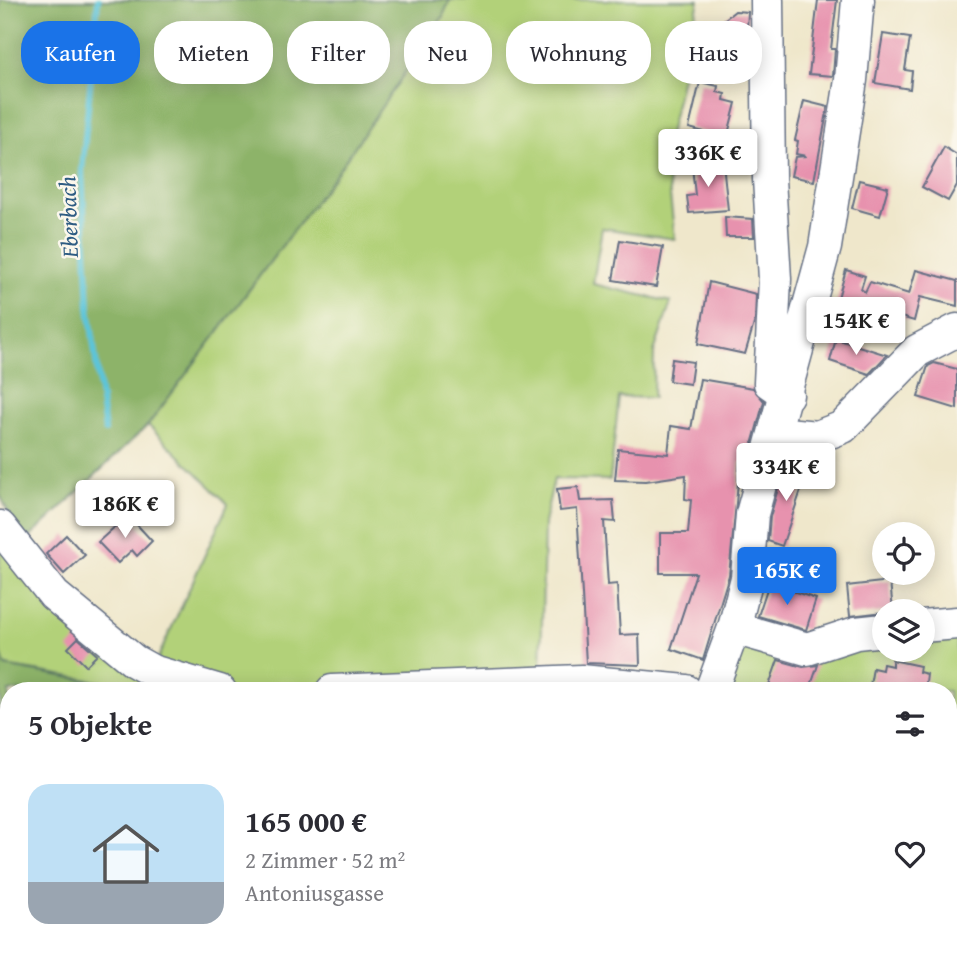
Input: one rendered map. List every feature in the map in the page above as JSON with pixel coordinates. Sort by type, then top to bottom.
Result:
[{"type":"street","points":[[767,0],[769,180],[775,279],[770,383],[787,395]]},
{"type":"street","points":[[714,682],[734,628],[747,578],[752,514],[787,395],[825,247],[851,80],[858,0]]},
{"type":"street","points":[[776,433],[817,437],[844,427],[917,351],[957,330]]},
{"type":"street","points":[[0,527],[54,595],[134,661],[152,671],[189,682]]},
{"type":"street","points":[[935,625],[957,624]]},
{"type":"street","points":[[734,628],[807,649],[856,633],[872,631]]},
{"type":"street","points":[[561,682],[592,682]]},
{"type":"green space","points":[[0,0],[450,0],[440,21],[404,21],[404,74],[338,171],[148,425],[23,544],[0,495]]},
{"type":"green space","points":[[450,0],[699,0],[694,21],[665,21],[665,84],[680,84],[665,153],[675,239],[602,228],[593,284],[671,302],[654,352],[653,398],[619,397],[610,480],[554,479],[544,523],[541,674],[443,682],[103,682],[5,666],[0,650],[0,528],[152,671],[228,504],[148,425],[338,171],[404,74],[404,84],[492,84],[492,21],[440,21]]},
{"type":"green space","points":[[935,626],[957,627],[957,682],[723,682],[739,646],[872,631],[872,662],[935,662]]},
{"type":"green space","points":[[0,650],[5,666],[96,682],[0,682]]},
{"type":"building","points":[[818,0],[837,0],[831,49],[835,49],[833,76],[809,74]]},
{"type":"building","points":[[735,11],[748,12],[747,21],[722,21]]},
{"type":"building","points":[[883,34],[910,38],[905,70],[912,71],[910,89],[875,83]]},
{"type":"building","points":[[700,84],[718,86],[717,92],[725,94],[724,100],[736,103],[727,138],[689,128]]},
{"type":"building","points":[[804,101],[828,107],[814,181],[791,176],[795,157],[806,156],[796,154],[798,141],[795,140]]},
{"type":"building","points":[[944,147],[957,155],[957,185],[948,201],[922,187]]},
{"type":"building","points":[[723,163],[728,210],[689,213],[687,196],[695,195],[692,166]]},
{"type":"building","points":[[859,180],[888,187],[880,216],[852,208]]},
{"type":"building","points":[[725,217],[753,219],[754,237],[726,237]]},
{"type":"building","points":[[620,240],[663,247],[656,287],[613,280]]},
{"type":"building","points":[[846,270],[865,276],[861,289],[865,292],[870,282],[909,294],[916,270],[957,281],[957,306],[920,297],[914,321],[861,305],[854,329],[831,322]]},
{"type":"building","points":[[709,282],[756,294],[755,320],[745,354],[698,344]]},
{"type":"building","points":[[836,339],[887,355],[869,374],[830,361]]},
{"type":"building","points":[[672,359],[693,362],[690,384],[669,381]]},
{"type":"building","points":[[934,363],[957,369],[957,409],[918,397],[928,366]]},
{"type":"building","points":[[700,379],[753,388],[764,401],[747,463],[740,462],[729,575],[703,660],[671,649],[696,573],[660,573],[660,533],[688,533],[691,500],[685,499],[686,475],[646,481],[615,480],[618,449],[668,454],[671,426],[691,429]]},
{"type":"building","points":[[785,464],[808,470],[782,546],[768,541],[770,517]]},
{"type":"building","points":[[578,487],[580,501],[613,500],[615,522],[604,521],[608,585],[617,584],[620,635],[639,634],[640,665],[586,663],[577,509],[560,511],[557,489]]},
{"type":"building","points":[[128,515],[152,541],[137,556],[132,550],[118,563],[98,542]]},
{"type":"building","points":[[66,535],[85,555],[64,574],[46,554]]},
{"type":"building","points":[[769,583],[816,599],[806,630],[758,616]]},
{"type":"building","points":[[872,583],[890,585],[892,599],[872,599],[872,613],[850,616],[847,586]]},
{"type":"building","points":[[78,638],[97,655],[86,666],[68,648]]},
{"type":"building","points":[[778,660],[803,667],[818,665],[812,682],[770,682]]},
{"type":"building","points":[[892,662],[901,662],[920,666],[919,672],[927,674],[926,682],[871,682],[873,668],[882,670],[883,664],[892,666]]},
{"type":"waterway","name":"Eberbach","points":[[98,0],[82,171],[89,307],[105,431]]}]
